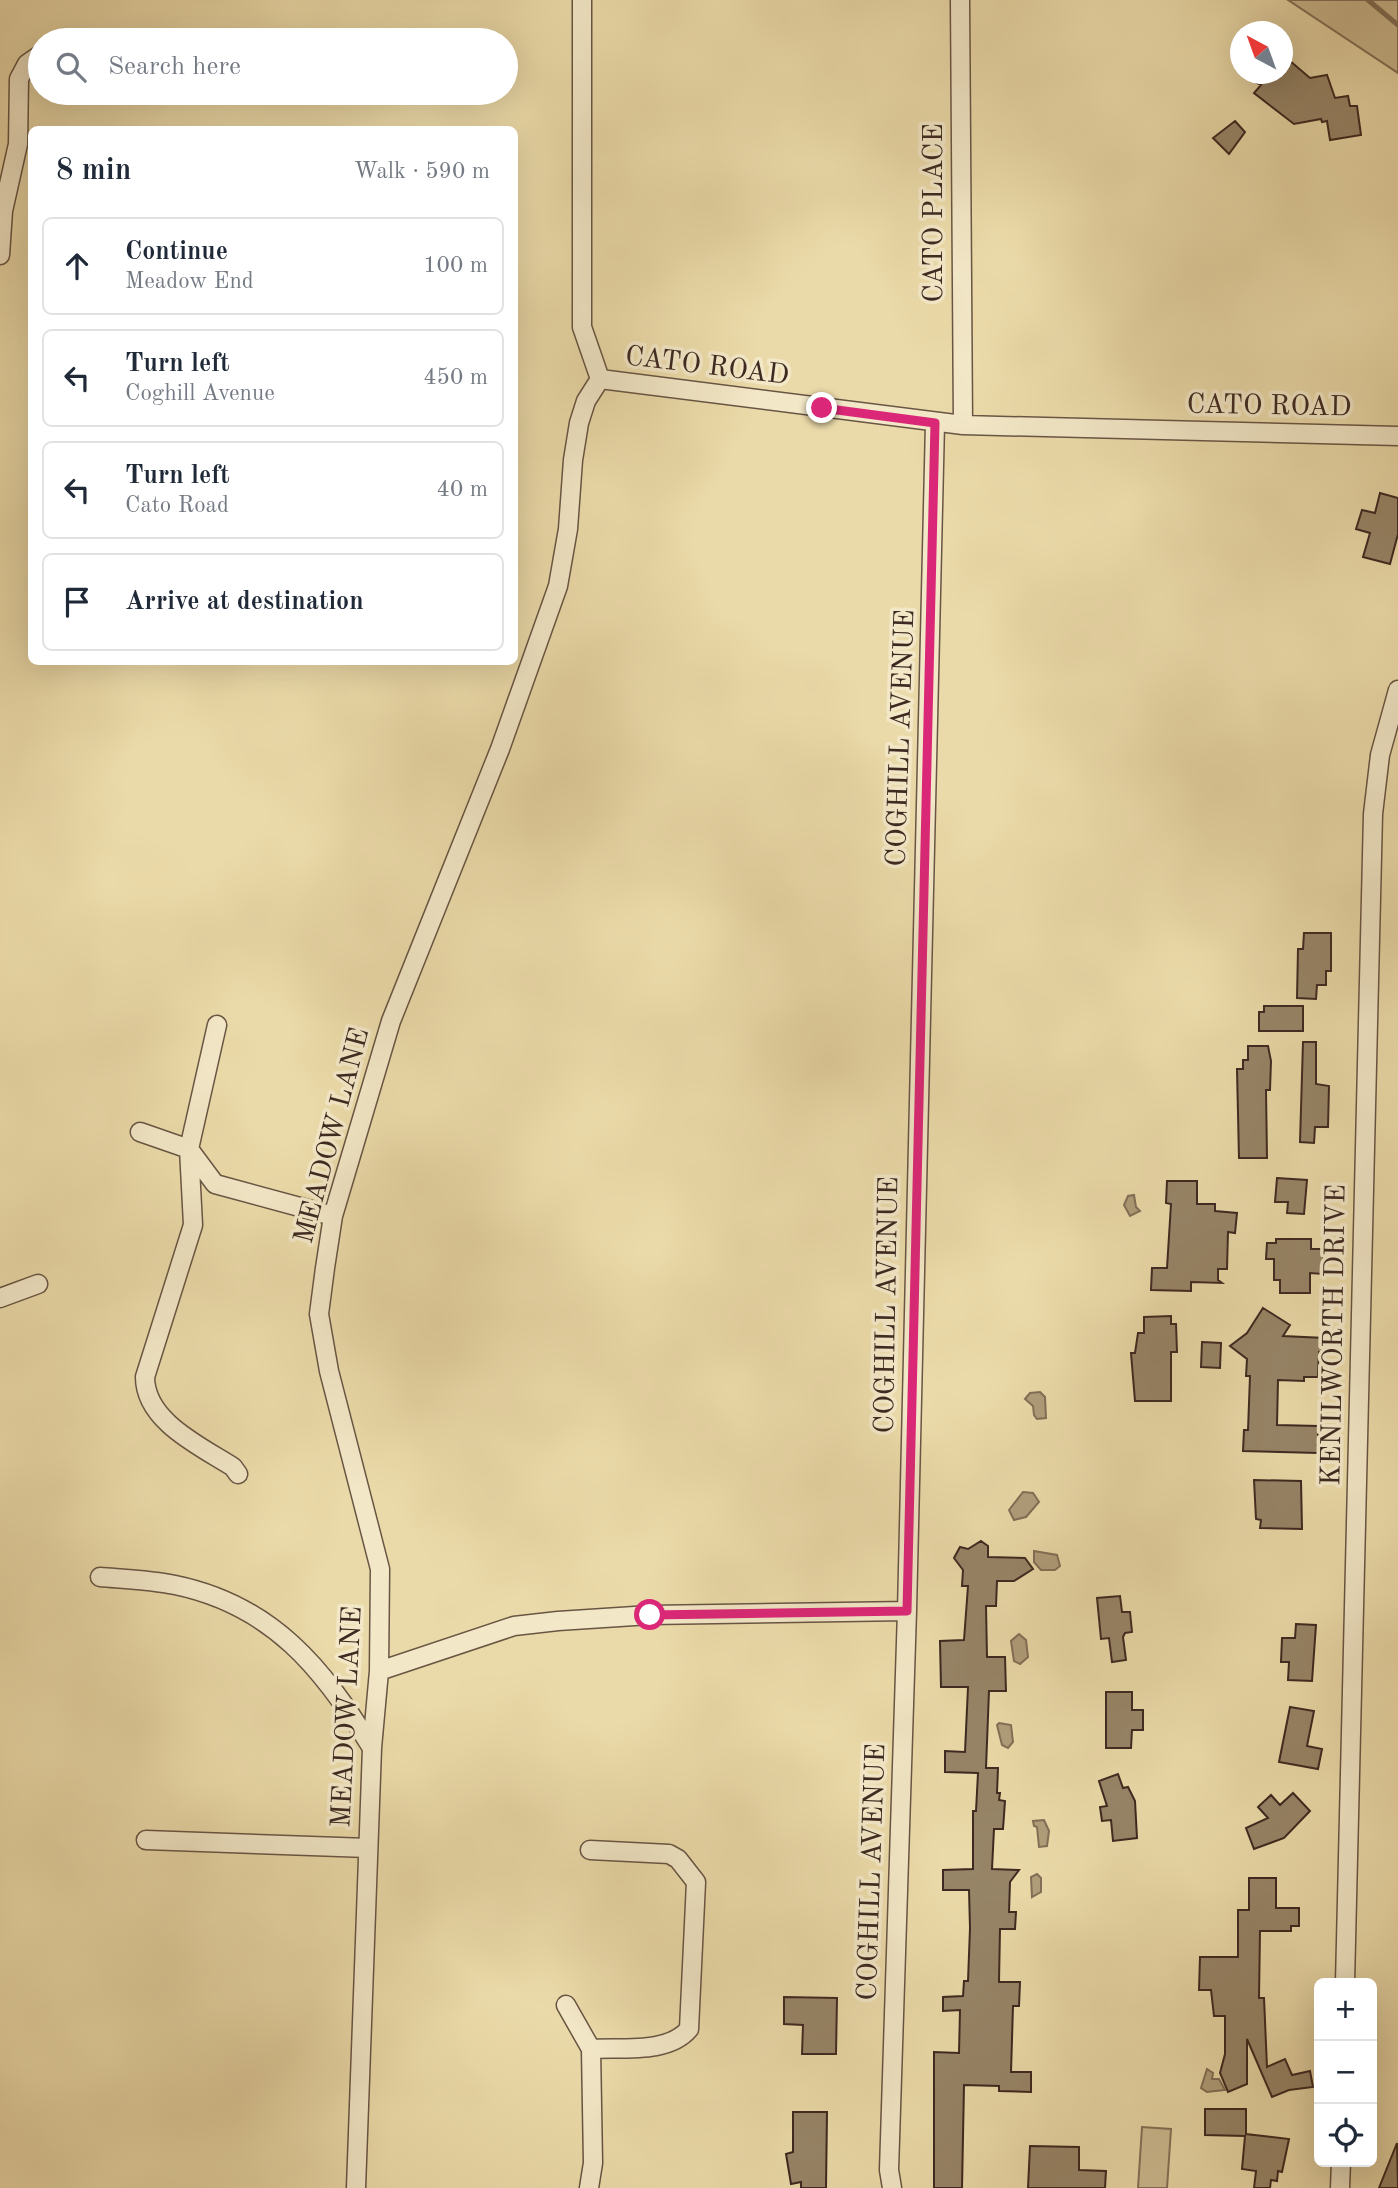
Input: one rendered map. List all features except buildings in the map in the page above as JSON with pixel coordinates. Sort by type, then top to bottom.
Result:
[{"type":"street","name":"CATO ROAD","points":[[583,0],[582,327],[600,379],[935,423],[1398,436]]},
{"type":"street","name":"CATO PLACE","points":[[960,0],[963,425]]},
{"type":"street","points":[[0,255],[3,211],[18,144],[19,79],[28,63]]},
{"type":"street","name":"MEADOW LANE","points":[[356,2188],[372,1748],[379,1671],[380,1569],[329,1371],[319,1314],[333,1216],[391,1021],[500,749],[558,586],[568,529],[579,422],[586,401],[600,379]]},
{"type":"street","name":"COGHILL AVENUE","points":[[892,2188],[890,2156],[907,1611],[935,423]]},
{"type":"street","name":"KENILWORTH DRIVE","points":[[1345,1978],[1373,814],[1380,755],[1398,691]]},
{"type":"street","points":[[217,1025],[188,1149],[193,1225],[145,1377],[145,1393],[174,1428],[233,1467],[238,1474]]},
{"type":"street","points":[[139,1132],[188,1149],[215,1184],[333,1216]]},
{"type":"street","points":[[0,1298],[38,1284]]},
{"type":"street","points":[[100,1577],[174,1585],[257,1617],[296,1645],[326,1677],[372,1748]]},
{"type":"street","points":[[379,1671],[489,1634],[547,1622],[650,1615],[907,1611]]},
{"type":"street","points":[[146,1840],[368,1848]]},
{"type":"street","points":[[590,1850],[669,1854],[678,1859],[696,1882],[689,2029],[680,2041],[666,2045],[592,2049]]},
{"type":"street","points":[[566,2005],[592,2049],[593,2163],[589,2188]]},
{"type":"street","points":[[1340,2188],[1341,2167]]},
{"type":"shaded area","points":[[1288,0],[1398,0],[1398,73]]},
{"type":"shaded area","points":[[1134,1195],[1136,1207],[1140,1211],[1130,1216],[1124,1205],[1128,1196]]},
{"type":"shaded area","points":[[1040,1392],[1045,1397],[1046,1418],[1037,1419],[1033,1406],[1025,1399],[1030,1393]]},
{"type":"shaded area","points":[[1023,1492],[1033,1493],[1039,1502],[1026,1517],[1014,1520],[1009,1510]]},
{"type":"shaded area","points":[[1034,1551],[1057,1555],[1060,1566],[1055,1570],[1041,1570],[1034,1562]]},
{"type":"shaded area","points":[[1019,1634],[1026,1640],[1028,1657],[1020,1664],[1014,1661],[1011,1641]]},
{"type":"shaded area","points":[[997,1725],[1011,1725],[1013,1742],[1008,1748],[1002,1745]]},
{"type":"shaded area","points":[[1044,1820],[1049,1831],[1047,1846],[1039,1847],[1037,1827],[1033,1821]]},
{"type":"shaded area","points":[[1037,1874],[1041,1878],[1041,1892],[1032,1897],[1031,1877]]},
{"type":"shaded area","points":[[1207,2069],[1213,2073],[1212,2079],[1219,2079],[1225,2090],[1207,2092],[1201,2088]]},
{"type":"shaded area","points":[[1142,2127],[1171,2129],[1167,2188],[1138,2188]]},
{"type":"waterway","points":[[1368,0],[1398,25]]},
{"type":"route","points":[[650,1615],[786,1615],[907,1611],[934,566],[935,423],[822,408]]}]
